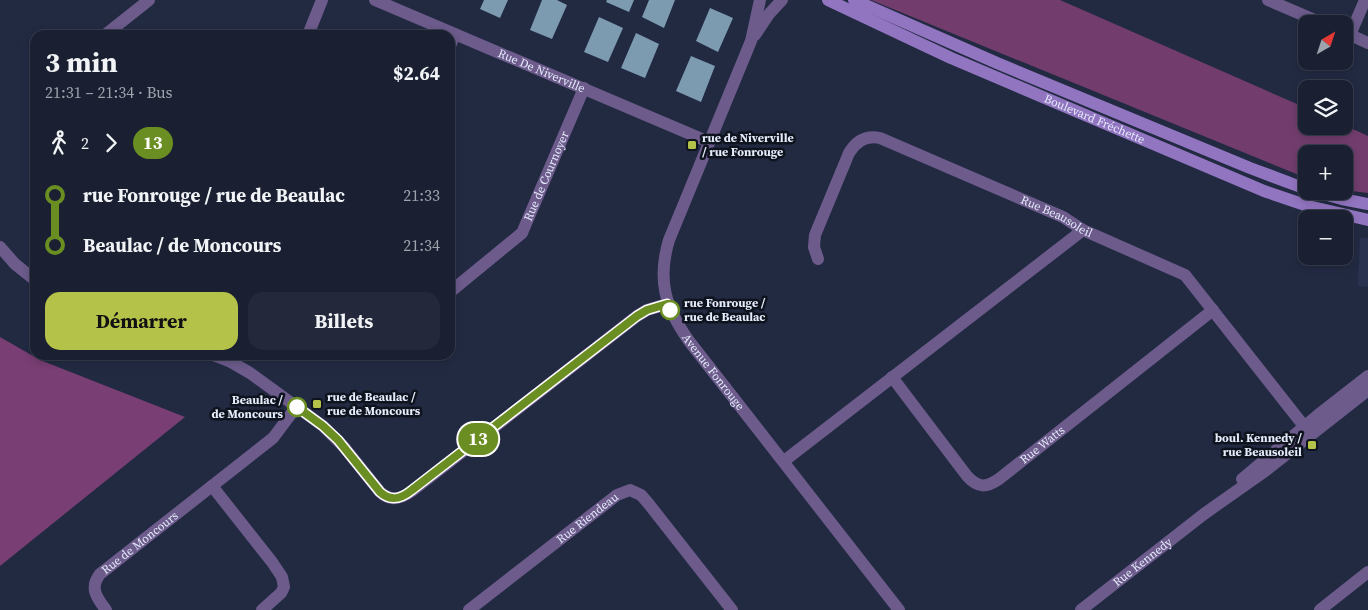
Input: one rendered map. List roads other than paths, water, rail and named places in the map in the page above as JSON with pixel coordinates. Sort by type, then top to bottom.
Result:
[{"type":"main road","name":"Boulevard Fréchette","points":[[828,0],[952,58],[1264,190],[1316,209],[1368,220]]},
{"type":"main road","name":"Boulevard Fréchette","points":[[854,0],[998,64],[1298,186]]},
{"type":"main road","points":[[1342,200],[1368,204]]},
{"type":"street","points":[[111,30],[150,0]]},
{"type":"street","points":[[310,30],[322,0]]},
{"type":"street","name":"Rue De Niverville","points":[[375,0],[446,30]]},
{"type":"street","points":[[751,41],[760,0]]},
{"type":"street","points":[[751,41],[769,14],[782,0]]},
{"type":"street","points":[[1268,0],[1303,15]]},
{"type":"street","points":[[1353,23],[1365,0]]},
{"type":"street","name":"Rue De Niverville","points":[[455,34],[709,142]]},
{"type":"street","points":[[1353,37],[1368,43]]},
{"type":"street","name":"Avenue Fonrouge","points":[[751,41],[666,249],[664,272],[667,304],[689,341],[899,610]]},
{"type":"street","name":"Rue de Cournoyer","points":[[455,288],[522,233],[584,88]]},
{"type":"street","name":"Rue Beausoleil","points":[[818,259],[814,247],[815,235],[832,191],[852,149],[858,142],[870,137],[885,140],[1054,213],[1083,230],[1185,275],[1308,431]]},
{"type":"street","points":[[784,461],[1083,230]]},
{"type":"street","points":[[0,247],[15,264],[30,276]]},
{"type":"street","points":[[224,360],[243,369],[323,426],[338,440],[380,492],[387,498],[398,498],[405,496],[637,316],[647,310],[667,304]]},
{"type":"street","name":"Rue Watts","points":[[892,377],[967,476],[978,485],[986,486],[999,479],[1213,310]]},
{"type":"street","name":"Rue Kennedy","points":[[1308,431],[1368,376]]},
{"type":"street","name":"Rue Kennedy","points":[[1081,610],[1204,514],[1259,464],[1368,390]]},
{"type":"street","name":"Rue de Moncours","points":[[106,610],[94,591],[100,574],[273,438],[297,406]]},
{"type":"street","points":[[212,486],[282,577],[284,586],[281,593],[262,610]]},
{"type":"street","name":"Rue Riendeau","points":[[469,610],[617,495],[630,490],[641,495],[648,503],[732,610]]},
{"type":"street","points":[[1320,610],[1368,572]]},
{"type":"place","name":"rue de Niverville / rue Fonrouge","points":[[692,145]]},
{"type":"place","name":"rue Fonrouge / rue de Beaulac","points":[[670,310]]},
{"type":"place","name":"rue de Beaulac / rue de Moncours","points":[[317,404]]},
{"type":"place","name":"Beaulac / de Moncours","points":[[297,407]]},
{"type":"place","name":"boul. Kennedy / rue Beausoleil","points":[[1312,445]]}]
